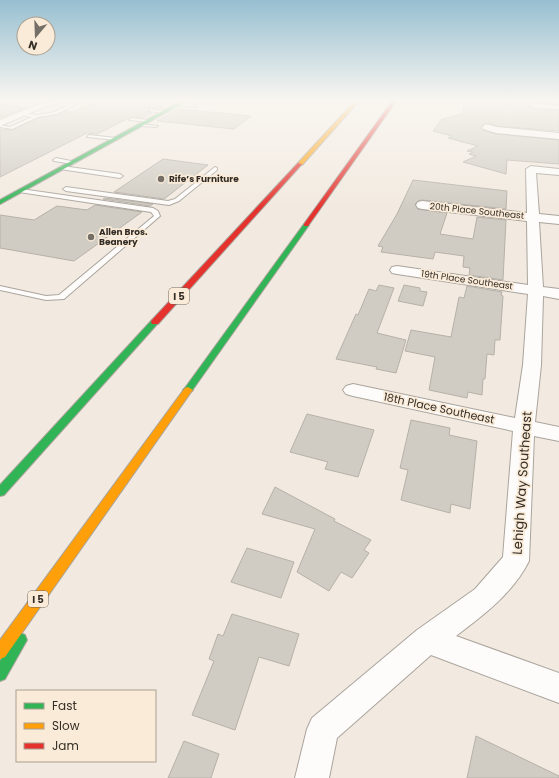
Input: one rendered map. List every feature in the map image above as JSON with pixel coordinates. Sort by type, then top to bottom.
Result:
[{"type":"main road","points":[[0,202],[121,136]]},
{"type":"main road","name":"I 5","points":[[0,492],[325,136]]},
{"type":"main road","name":"I 5","points":[[0,652],[369,136]]},
{"type":"main road","points":[[0,674],[77,546]]},
{"type":"street","name":"Lehigh Way Southeast","points":[[312,778],[323,729],[427,640],[485,598],[516,562],[524,426],[532,365],[536,290],[531,169],[559,172]]},
{"type":"street","name":"20th Place Southeast","points":[[422,205],[559,220]]},
{"type":"street","name":"19th Place Southeast","points":[[398,270],[559,294]]},
{"type":"street","name":"18th Place Southeast","points":[[353,390],[559,434]]},
{"type":"street","points":[[427,640],[559,688]]},
{"type":"lane","points":[[92,136],[116,139]]},
{"type":"lane","points":[[56,160],[72,162]]},
{"type":"lane","points":[[62,168],[120,176]]},
{"type":"lane","points":[[66,189],[169,203],[177,200],[215,169]]},
{"type":"lane","points":[[0,288],[46,298],[60,297],[157,216],[156,212],[153,210],[21,191]]},
{"type":"building","points":[[0,136],[80,136],[0,177]]},
{"type":"building","points":[[451,136],[520,136],[559,140],[559,164],[507,160],[506,174],[463,162],[476,156],[469,154],[473,152],[467,151],[478,146],[448,138]]},
{"type":"building","points":[[163,159],[208,165],[164,199],[114,192]]},
{"type":"building","points":[[413,180],[507,191],[506,209],[422,200],[415,204],[418,209],[447,213],[440,234],[473,239],[477,217],[506,220],[503,280],[469,275],[470,268],[463,267],[464,256],[435,252],[433,259],[381,252],[383,247],[378,246],[397,214]]},
{"type":"building","points":[[103,199],[153,204],[150,206]]},
{"type":"building","points":[[95,205],[142,212],[74,261],[0,248],[0,215],[34,220],[57,206],[87,210]]},
{"type":"building","points":[[379,285],[394,288],[377,333],[406,340],[396,373],[376,369],[377,367],[336,359],[369,289],[376,291]]},
{"type":"building","points":[[404,285],[420,288],[420,291],[427,292],[423,306],[398,301]]},
{"type":"building","points":[[467,286],[502,292],[501,295],[503,296],[500,340],[495,340],[494,355],[487,354],[482,395],[468,392],[467,398],[429,390],[435,357],[405,351],[411,330],[451,337],[459,297],[464,298]]},
{"type":"building","points":[[307,414],[374,430],[358,477],[325,469],[328,462],[290,452]]},
{"type":"building","points":[[411,420],[450,428],[449,435],[477,441],[470,509],[451,504],[450,513],[401,500],[408,470],[400,468]]},
{"type":"building","points":[[275,487],[335,519],[334,521],[371,540],[364,550],[369,553],[352,578],[341,572],[329,591],[297,572],[315,529],[262,514]]},
{"type":"building","points":[[247,548],[294,562],[281,598],[231,582]]},
{"type":"building","points":[[232,614],[299,634],[289,666],[259,657],[235,730],[192,715],[214,661],[209,659],[218,634],[223,636]]},
{"type":"building","points":[[476,736],[559,776],[559,778],[467,778]]},
{"type":"building","points":[[184,741],[219,754],[211,778],[168,778]]},
{"type":"traffic: fast","points":[[0,202],[120,136]]},
{"type":"traffic: fast","points":[[188,390],[306,225]]},
{"type":"traffic: fast","points":[[0,492],[155,322]]},
{"type":"traffic: fast","points":[[0,674],[20,640]]},
{"type":"traffic: slow","points":[[300,164],[325,136]]},
{"type":"traffic: slow","points":[[0,652],[188,390]]},
{"type":"traffic: jam","points":[[306,225],[369,136]]},
{"type":"traffic: jam","points":[[155,322],[300,164]]},
{"type":"place","name":"Rife’s Furniture","points":[[161,179]]},
{"type":"place","name":"Allen Bros. Beanery","points":[[91,237]]}]
